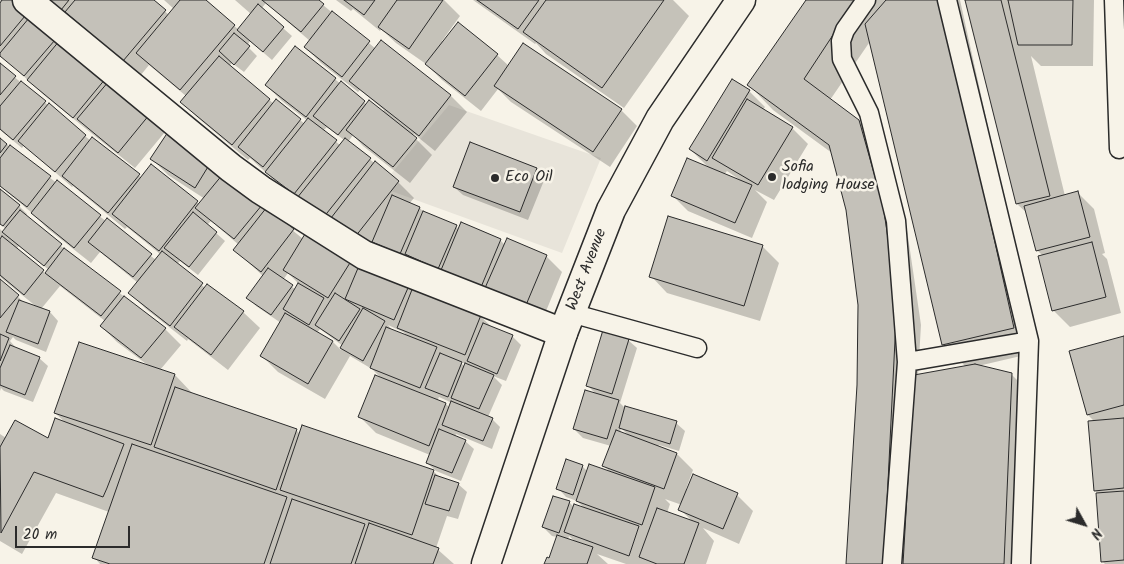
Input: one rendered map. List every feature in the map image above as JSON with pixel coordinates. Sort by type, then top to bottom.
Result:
[{"type":"street","points":[[27,0],[238,174],[260,190],[364,255],[567,323]]},
{"type":"street","name":"West Avenue","points":[[486,564],[567,323],[611,210],[660,118],[741,0]]},
{"type":"lane","points":[[866,0],[845,30],[841,41],[842,59],[869,113],[896,221],[906,362],[892,564]]},
{"type":"lane","points":[[947,0],[1029,341],[1021,564]]},
{"type":"lane","points":[[1114,0],[1119,149]]},
{"type":"lane","points":[[567,323],[697,348]]},
{"type":"lane","points":[[906,362],[1029,341]]},
{"type":"shaded area","points":[[449,105],[601,158],[562,253],[380,187]]},
{"type":"building","points":[[2,0],[18,0],[30,10],[0,46],[0,3]]},
{"type":"building","points":[[49,0],[69,0],[61,10]]},
{"type":"building","points":[[75,0],[154,0],[166,10],[123,61],[65,12]]},
{"type":"building","points":[[180,0],[206,0],[235,25],[180,90],[136,53]]},
{"type":"building","points":[[262,0],[319,0],[324,4],[301,32]]},
{"type":"building","points":[[344,0],[375,0],[364,15]]},
{"type":"building","points":[[397,0],[443,0],[409,49],[378,27]]},
{"type":"building","points":[[477,0],[539,0],[518,29]]},
{"type":"building","points":[[546,0],[664,0],[602,88],[523,32]]},
{"type":"building","points":[[806,0],[856,0],[804,79],[859,120],[883,205],[897,299],[884,564],[846,564],[857,385],[858,305],[846,210],[829,145],[747,85]]},
{"type":"building","points":[[886,0],[941,0],[1014,328],[942,345],[865,24]]},
{"type":"building","points":[[965,0],[1001,0],[1050,196],[1016,204]]},
{"type":"building","points":[[1008,0],[1073,0],[1072,45],[1018,45]]},
{"type":"building","points":[[258,4],[284,27],[263,52],[237,30]]},
{"type":"building","points":[[332,11],[370,41],[342,77],[304,47]]},
{"type":"building","points":[[34,12],[61,33],[24,76],[0,56],[0,53]]},
{"type":"building","points":[[458,22],[498,54],[465,96],[425,64]]},
{"type":"building","points":[[234,33],[250,46],[234,65],[219,51]]},
{"type":"building","points":[[65,34],[111,72],[73,118],[27,80]]},
{"type":"building","points":[[381,40],[451,95],[419,136],[349,81]]},
{"type":"building","points":[[523,43],[622,109],[593,152],[494,86]]},
{"type":"building","points":[[295,46],[336,78],[306,117],[265,85]]},
{"type":"building","points":[[219,56],[270,99],[232,145],[180,102]]},
{"type":"building","points":[[0,63],[16,76],[0,95]]},
{"type":"building","points":[[114,75],[154,109],[118,153],[77,119]]},
{"type":"building","points":[[732,79],[750,90],[707,161],[689,149]]},
{"type":"building","points":[[21,81],[46,101],[13,140],[0,129],[0,106]]},
{"type":"building","points":[[341,81],[365,101],[338,135],[313,116]]},
{"type":"building","points":[[276,99],[301,119],[263,167],[238,147]]},
{"type":"building","points":[[747,99],[793,127],[758,185],[712,158]]},
{"type":"building","points":[[369,100],[417,138],[393,167],[346,130]]},
{"type":"building","points":[[49,103],[86,135],[55,172],[18,141]]},
{"type":"building","points":[[308,118],[337,140],[294,194],[265,172]]},
{"type":"building","points":[[170,129],[214,157],[195,188],[150,159]]},
{"type":"building","points":[[92,137],[140,174],[108,213],[62,176]]},
{"type":"building","points":[[0,138],[7,144],[0,153]]},
{"type":"building","points":[[345,138],[371,158],[323,218],[297,198]]},
{"type":"building","name":"Eco Oil","points":[[470,142],[537,168],[520,212],[453,187]]},
{"type":"building","points":[[10,145],[51,176],[27,207],[0,186],[0,158]]},
{"type":"building","points":[[687,158],[752,185],[735,223],[671,196]]},
{"type":"building","points":[[375,161],[399,181],[355,237],[331,218]]},
{"type":"building","points":[[151,164],[198,201],[159,251],[112,214]]},
{"type":"building","points":[[223,174],[262,205],[234,239],[195,208]]},
{"type":"building","points":[[57,180],[101,215],[74,248],[31,213]]},
{"type":"building","points":[[0,189],[20,205],[3,226],[0,224]]},
{"type":"building","points":[[1078,191],[1090,237],[1036,251],[1024,206]]},
{"type":"building","points":[[392,195],[420,207],[400,254],[372,242]]},
{"type":"building","points":[[267,207],[294,229],[261,272],[233,250]]},
{"type":"building","points":[[20,210],[62,244],[44,266],[2,232]]},
{"type":"building","points":[[423,211],[457,225],[438,269],[405,254]]},
{"type":"building","points":[[193,212],[217,232],[189,267],[164,248]]},
{"type":"building","points":[[668,216],[763,245],[744,306],[649,277]]},
{"type":"building","points":[[107,218],[152,254],[133,277],[88,242]]},
{"type":"building","points":[[461,222],[501,239],[479,292],[439,275]]},
{"type":"building","points":[[308,229],[353,258],[328,298],[283,270]]},
{"type":"building","points":[[2,236],[44,270],[24,295],[0,275],[0,239]]},
{"type":"building","points":[[507,238],[547,255],[526,305],[485,288]]},
{"type":"building","points":[[1092,242],[1106,297],[1052,311],[1038,256]]},
{"type":"building","points":[[64,248],[121,291],[101,316],[45,273]]},
{"type":"building","points":[[162,251],[203,283],[170,326],[128,293]]},
{"type":"building","points":[[361,261],[411,281],[394,320],[345,299]]},
{"type":"building","points":[[268,268],[293,285],[271,315],[246,298]]},
{"type":"building","points":[[0,279],[19,295],[0,318]]},
{"type":"building","points":[[298,283],[324,298],[309,325],[283,309]]},
{"type":"building","points":[[207,284],[244,311],[211,355],[174,327]]},
{"type":"building","points":[[413,287],[481,315],[465,355],[397,328]]},
{"type":"building","points":[[335,293],[360,309],[339,341],[315,325]]},
{"type":"building","points":[[124,296],[166,328],[141,358],[100,326]]},
{"type":"building","points":[[19,300],[50,311],[38,344],[6,332]]},
{"type":"building","points":[[363,308],[385,321],[363,361],[340,348]]},
{"type":"building","points":[[285,313],[333,341],[308,384],[260,356]]},
{"type":"building","points":[[483,323],[513,335],[497,374],[467,361]]},
{"type":"building","points":[[386,327],[437,347],[420,388],[370,368]]},
{"type":"building","points":[[603,330],[629,339],[612,394],[586,386]]},
{"type":"building","points":[[0,334],[9,338],[0,361]]},
{"type":"building","points":[[1124,336],[1124,405],[1087,415],[1069,351]]},
{"type":"building","points":[[79,342],[175,374],[151,445],[54,413]]},
{"type":"building","points":[[10,345],[40,357],[25,395],[0,385],[0,368]]},
{"type":"building","points":[[440,353],[462,362],[448,397],[425,388]]},
{"type":"building","points":[[465,363],[494,375],[479,409],[451,398]]},
{"type":"building","points":[[975,364],[1012,373],[1004,564],[903,564],[914,375]]},
{"type":"building","points":[[375,375],[446,403],[429,446],[358,417]]},
{"type":"building","points":[[175,387],[297,429],[276,490],[154,447]]},
{"type":"building","points":[[585,390],[619,400],[607,439],[573,429]]},
{"type":"building","points":[[451,401],[493,418],[483,441],[442,425]]},
{"type":"building","points":[[625,406],[677,421],[670,444],[619,428]]},
{"type":"building","points":[[55,418],[124,444],[103,497],[34,472],[1,533],[0,447],[15,420],[48,438]]},
{"type":"building","points":[[1124,418],[1124,488],[1094,491],[1088,421]]},
{"type":"building","points":[[302,425],[434,470],[412,535],[280,490]]},
{"type":"building","points":[[439,429],[466,440],[452,473],[426,463]]},
{"type":"building","points":[[616,430],[677,453],[664,489],[602,466]]},
{"type":"building","points":[[132,444],[287,497],[264,564],[110,564],[92,558]]},
{"type":"building","points":[[566,459],[583,465],[573,495],[556,489]]},
{"type":"building","points":[[589,464],[655,487],[642,525],[576,501]]},
{"type":"building","points":[[693,474],[738,493],[723,529],[678,510]]},
{"type":"building","points":[[435,475],[459,483],[449,511],[425,504]]},
{"type":"building","points":[[1124,491],[1124,560],[1101,562],[1096,493]]},
{"type":"building","points":[[553,496],[570,501],[559,533],[542,527]]},
{"type":"building","points":[[292,499],[365,524],[351,564],[270,564]]},
{"type":"building","points":[[574,504],[639,526],[629,556],[564,532]]},
{"type":"building","points":[[657,508],[699,523],[684,564],[657,564],[639,557]]},
{"type":"building","points":[[369,523],[439,548],[433,564],[355,564]]},
{"type":"building","points":[[557,535],[593,547],[587,564],[544,564],[547,557],[549,558]]},
{"type":"place","name":"Sofia lodging House","points":[[772,177]]},
{"type":"place","name":"Eco Oil","points":[[495,178]]}]
